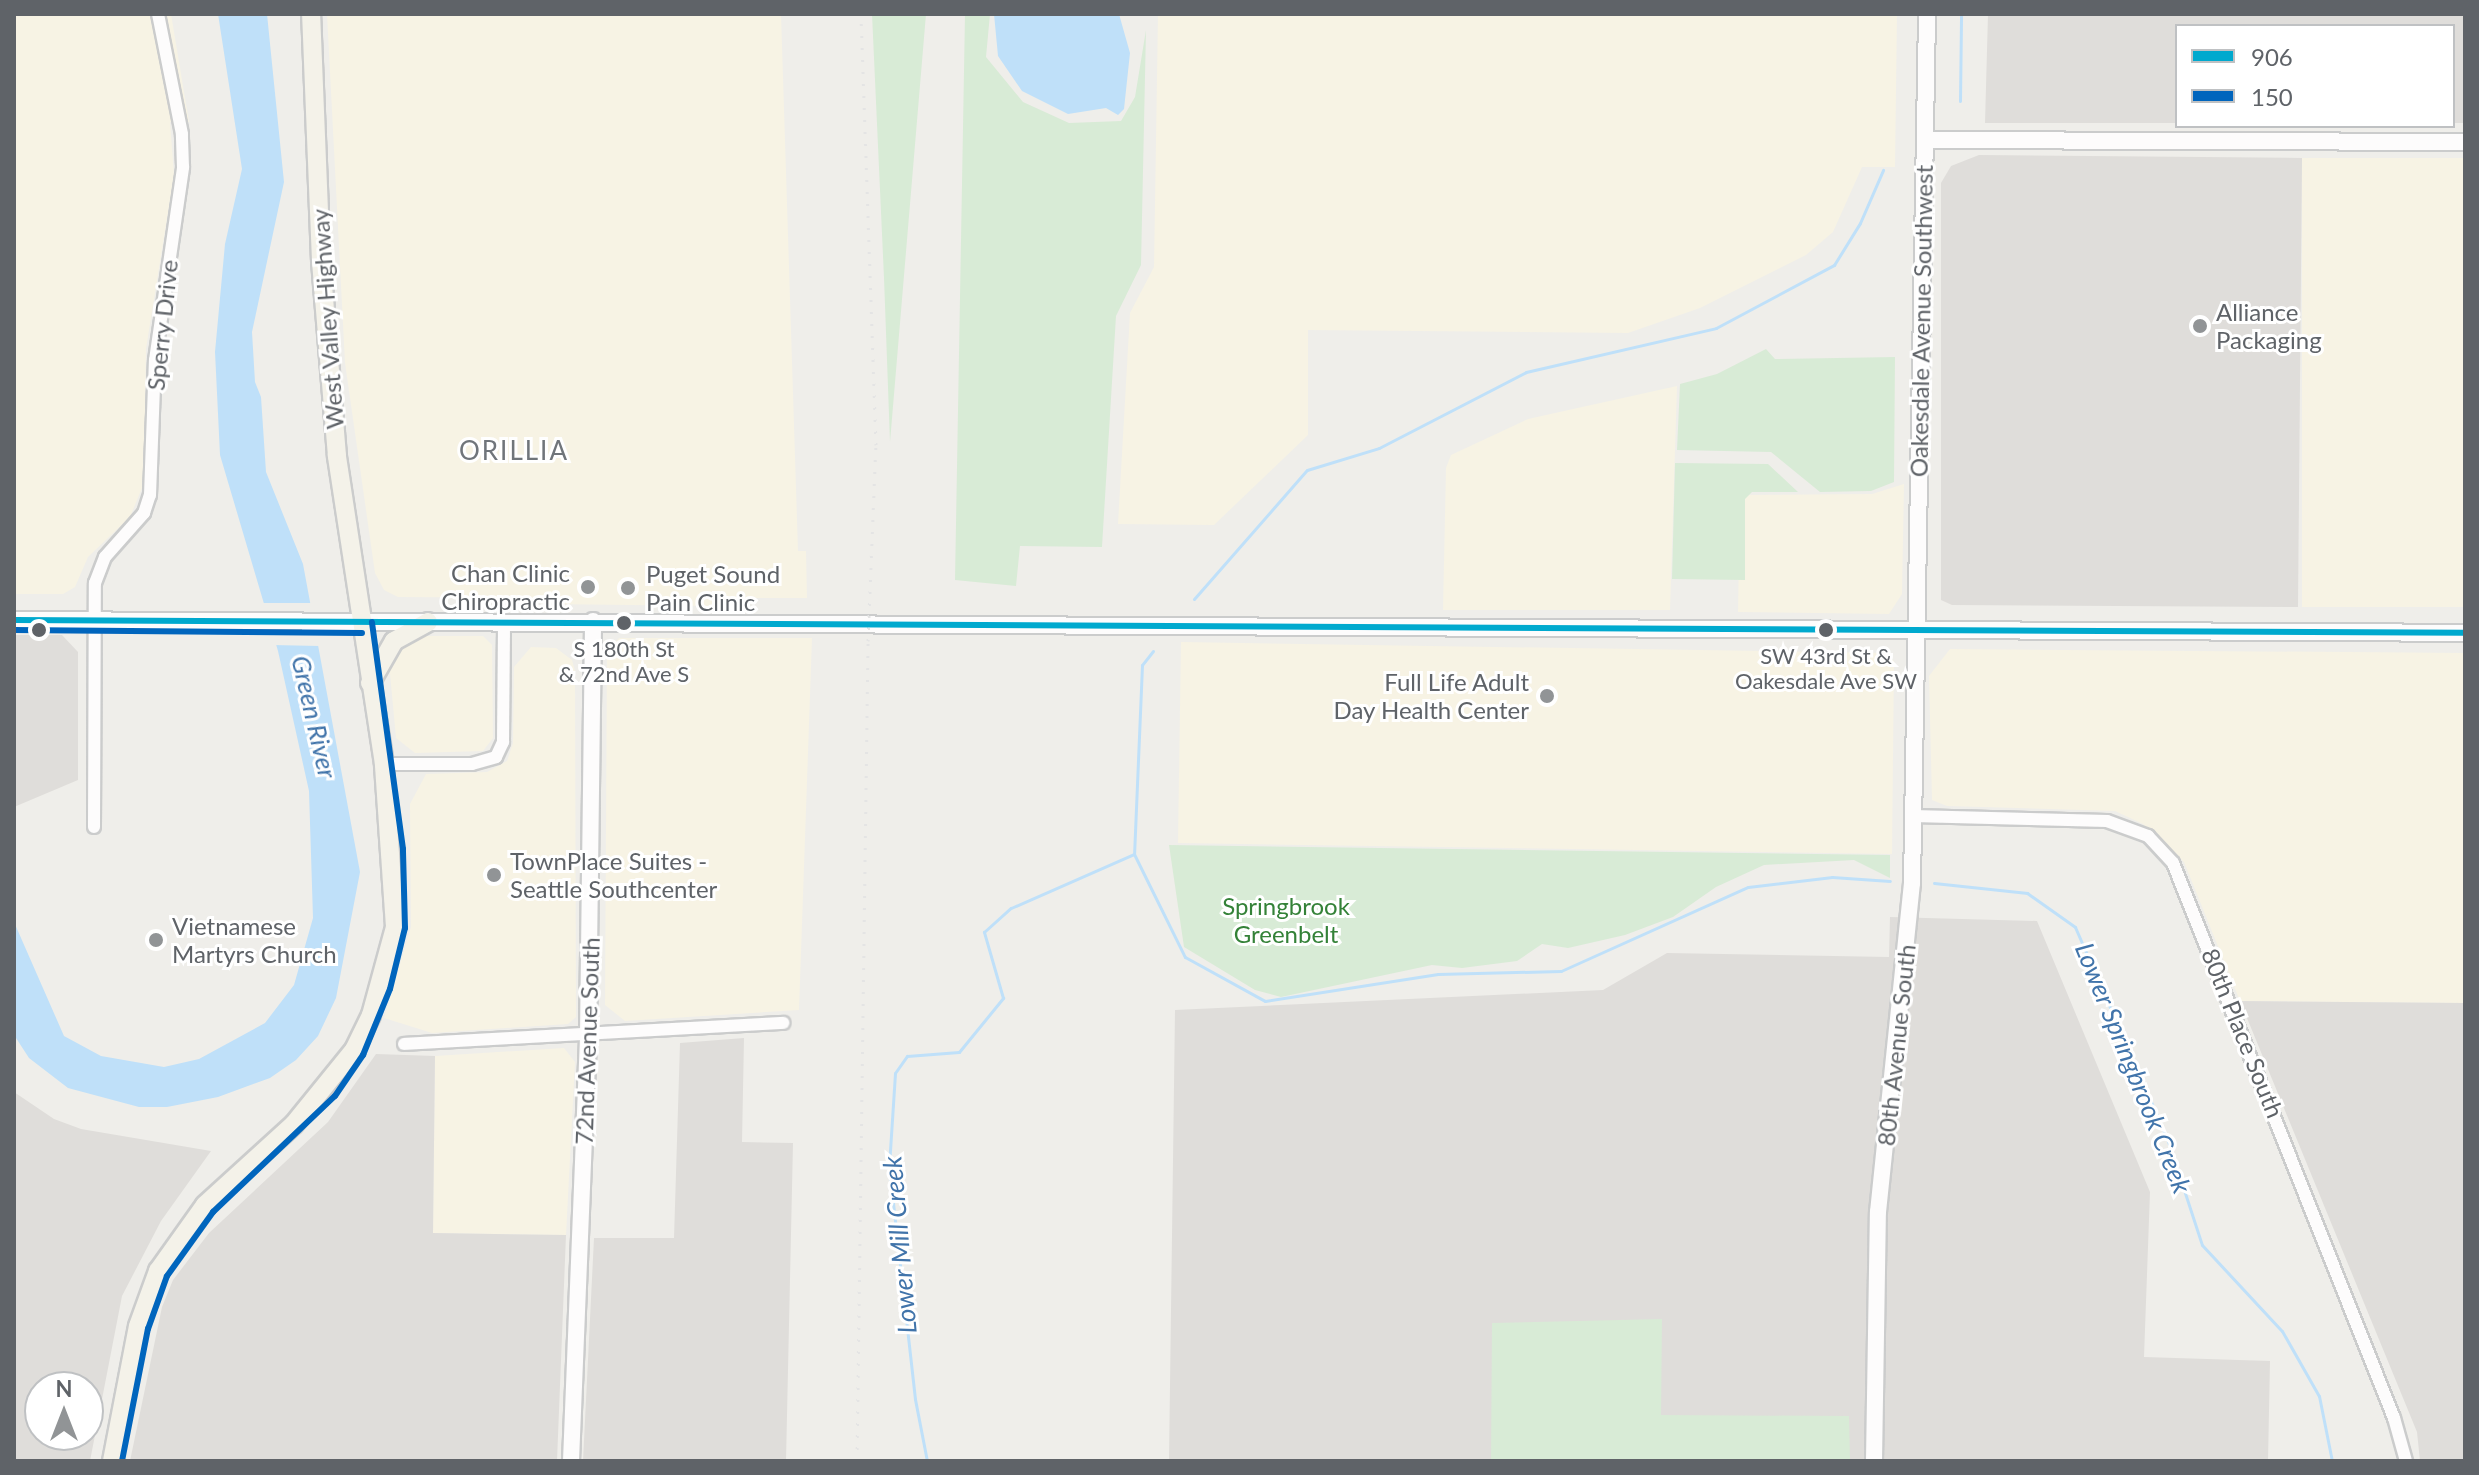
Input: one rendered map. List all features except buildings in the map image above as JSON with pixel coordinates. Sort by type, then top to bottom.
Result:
[{"type":"main road","name":"West Valley Highway","points":[[311,14],[321,261],[334,417],[370,683]]},
{"type":"main road","name":"Oakesdale Avenue Southwest","points":[[1914,629],[1927,14]]},
{"type":"main road","points":[[1926,140],[2465,142]]},
{"type":"main road","points":[[14,620],[2465,633]]},
{"type":"main road","name":"72nd Avenue South","points":[[571,1461],[588,1035],[593,621]]},
{"type":"main road","points":[[112,1461],[138,1326],[165,1260],[205,1205],[327,1090],[371,1015],[395,927],[384,764],[370,683],[394,641],[428,622]]},
{"type":"main road","name":"80th Avenue South","points":[[1874,1461],[1878,1212],[1908,941],[1913,816],[1914,629]]},
{"type":"street","name":"Sperry Drive","points":[[94,827],[94,621],[99,568],[144,513],[152,481],[155,360],[183,167],[182,134],[158,14]]},
{"type":"street","points":[[384,764],[472,764],[496,757],[503,742],[504,623]]},
{"type":"street","name":"80th Place South","points":[[1913,816],[2107,821],[2148,836],[2173,863],[2378,1376],[2406,1461]]},
{"type":"street","points":[[404,1044],[783,1023]]},
{"type":"shaded area","points":[[14,14],[171,14],[189,122],[170,122],[174,175],[146,349],[144,483],[130,517],[88,557],[75,587],[63,594],[14,594]]},
{"type":"shaded area","points":[[327,14],[781,14],[798,551],[806,551],[807,598],[726,598],[717,606],[543,604],[528,598],[398,597],[384,590],[375,573],[345,363]]},
{"type":"shaded area","points":[[1158,14],[1897,14],[1895,167],[1862,167],[1833,232],[1806,255],[1700,308],[1628,333],[1308,330],[1308,435],[1214,525],[1118,524],[1130,313],[1154,267]]},
{"type":"shaded area","points":[[1988,14],[2465,14],[2465,123],[2455,123],[2455,24],[2175,24],[2175,123],[1985,123]]},
{"type":"shaded area","name":"Alliance Packaging","points":[[1979,155],[2302,158],[2298,607],[1952,605],[1941,600],[1941,183],[1951,166]]},
{"type":"shaded area","points":[[2302,158],[2465,158],[2465,607],[2302,607]]},
{"type":"shaded area","points":[[1677,386],[1670,610],[1443,610],[1446,468],[1451,455],[1528,419]]},
{"type":"shaded area","points":[[1904,484],[1902,594],[1889,614],[1738,612],[1740,495],[1872,494]]},
{"type":"shaded area","points":[[14,635],[62,635],[78,652],[78,780],[14,807]]},
{"type":"shaded area","points":[[419,636],[483,636],[492,645],[493,738],[483,751],[415,753],[396,738],[389,663],[397,647]]},
{"type":"shaded area","points":[[619,638],[812,638],[799,1010],[625,1021],[605,1005],[607,651]]},
{"type":"shaded area","points":[[1181,642],[1884,653],[1894,661],[1892,854],[1178,843]]},
{"type":"shaded area","name":"TownPlace Suites - Seattle Southcenter","points":[[531,647],[556,648],[572,660],[575,671],[576,1017],[568,1024],[432,1033],[384,1018],[411,927],[410,804],[426,774],[487,772],[507,761],[513,743],[514,667]]},
{"type":"shaded area","points":[[1950,649],[2465,653],[2465,1003],[2240,1001],[2184,862],[2143,824],[2115,811],[1947,806],[1932,800],[1929,676]]},
{"type":"shaded area","points":[[1890,917],[2037,921],[2150,1192],[2144,1357],[2270,1361],[2268,1461],[1169,1461],[1175,1010],[1603,990],[1667,953],[1889,957]]},
{"type":"shaded area","points":[[2240,1001],[2465,1003],[2465,1461],[2420,1461],[2417,1432]]},
{"type":"shaded area","points":[[744,1038],[742,1142],[793,1143],[786,1461],[583,1461],[594,1238],[674,1238],[680,1043]]},
{"type":"shaded area","points":[[564,1048],[575,1062],[566,1235],[433,1233],[435,1056]]},
{"type":"shaded area","points":[[376,1054],[435,1056],[433,1233],[566,1235],[557,1461],[130,1461],[162,1307],[173,1280],[209,1233],[328,1122]]},
{"type":"shaded area","points":[[14,1092],[54,1119],[81,1129],[211,1151],[161,1221],[122,1296],[104,1389],[104,1371],[24,1371],[24,1451],[92,1451],[90,1461],[14,1461]]},
{"type":"green space","points":[[872,14],[926,14],[890,442],[884,278]]},
{"type":"green space","points":[[965,14],[990,14],[986,57],[1023,102],[1069,123],[1121,121],[1135,97],[1146,30],[1141,265],[1116,316],[1102,547],[1020,546],[1016,586],[955,580]]},
{"type":"green space","points":[[1766,349],[1775,359],[1895,357],[1894,482],[1871,491],[1820,492],[1771,452],[1677,450],[1680,384],[1717,374]]},
{"type":"green space","points":[[1675,463],[1768,464],[1798,492],[1752,492],[1745,499],[1745,580],[1672,579]]},
{"type":"green space","name":"Springbrook Greenbelt","points":[[1169,845],[1890,855],[1890,878],[1854,860],[1764,865],[1716,887],[1673,917],[1625,935],[1568,948],[1542,944],[1517,961],[1462,968],[1432,965],[1281,997],[1255,990],[1184,947]]},
{"type":"green space","points":[[1662,1319],[1661,1415],[1849,1416],[1850,1461],[1491,1461],[1492,1323]]},
{"type":"water","name":"Green River","points":[[218,14],[267,14],[284,182],[252,332],[255,382],[261,397],[266,472],[303,564],[360,872],[336,998],[318,1036],[296,1060],[270,1078],[218,1097],[167,1107],[139,1107],[68,1088],[29,1058],[16,1038],[14,922],[64,1036],[101,1056],[164,1067],[199,1059],[265,1023],[294,985],[313,918],[309,791],[278,651],[220,455],[215,352],[225,244],[242,169]]},
{"type":"water","points":[[994,14],[1119,14],[1130,53],[1124,109],[1118,115],[1106,108],[1068,114],[1022,91],[998,56]]},
{"type":"pier","points":[[260,603],[314,603],[320,646],[272,645]]},
{"type":"waterway","name":"Lower Springbrook Creek","points":[[1960,101],[1961,14]]},
{"type":"waterway","name":"Lower Springbrook Creek","points":[[1194,599],[1307,470],[1379,448],[1526,372],[1716,328],[1834,265],[1860,223],[1883,170]]},
{"type":"waterway","name":"Lower Springbrook Creek","points":[[1153,651],[1142,665],[1134,854],[1185,957],[1265,1001],[1438,974],[1561,971],[1748,887],[1832,877],[1890,881]]},
{"type":"waterway","name":"Lower Mill Creek","points":[[927,1461],[915,1399],[889,1166],[895,1073],[907,1056],[959,1052],[1003,998],[984,932],[1011,908],[1134,854]]},
{"type":"waterway","name":"Lower Springbrook Creek","points":[[1934,883],[2027,893],[2075,927],[2168,1141],[2202,1245],[2282,1331],[2319,1396],[2332,1461]]},
{"type":"railway","points":[[857,1461],[868,641],[876,445],[861,14]]},
{"type":"transit line","name":"906","points":[[14,620],[2465,633]]},
{"type":"transit line","name":"150","points":[[122,1461],[148,1329],[167,1276],[213,1212],[335,1096],[363,1055],[390,989],[405,928],[403,849],[372,622]]},
{"type":"transit line","name":"150","points":[[14,630],[362,633]]},
{"type":"place","name":"Alliance Packaging","points":[[2200,326]]},
{"type":"place","name":"Chan Clinic Chiropractic","points":[[588,587]]},
{"type":"place","name":"Puget Sound Pain Clinic","points":[[628,588]]},
{"type":"place","name":"S 180th St & 72nd Ave S","points":[[624,623]]},
{"type":"place","name":"SW 43rd St & Oakesdale Ave SW","points":[[1826,630]]},
{"type":"place","name":"Full Life Adult Day Health Center","points":[[1547,696]]},
{"type":"place","name":"TownPlace Suites - Seattle Southcenter","points":[[494,875]]},
{"type":"place","name":"Vietnamese Martyrs Church","points":[[156,940]]},
{"type":"district","name":"ORILLIA","points":[[514,451]]}]
